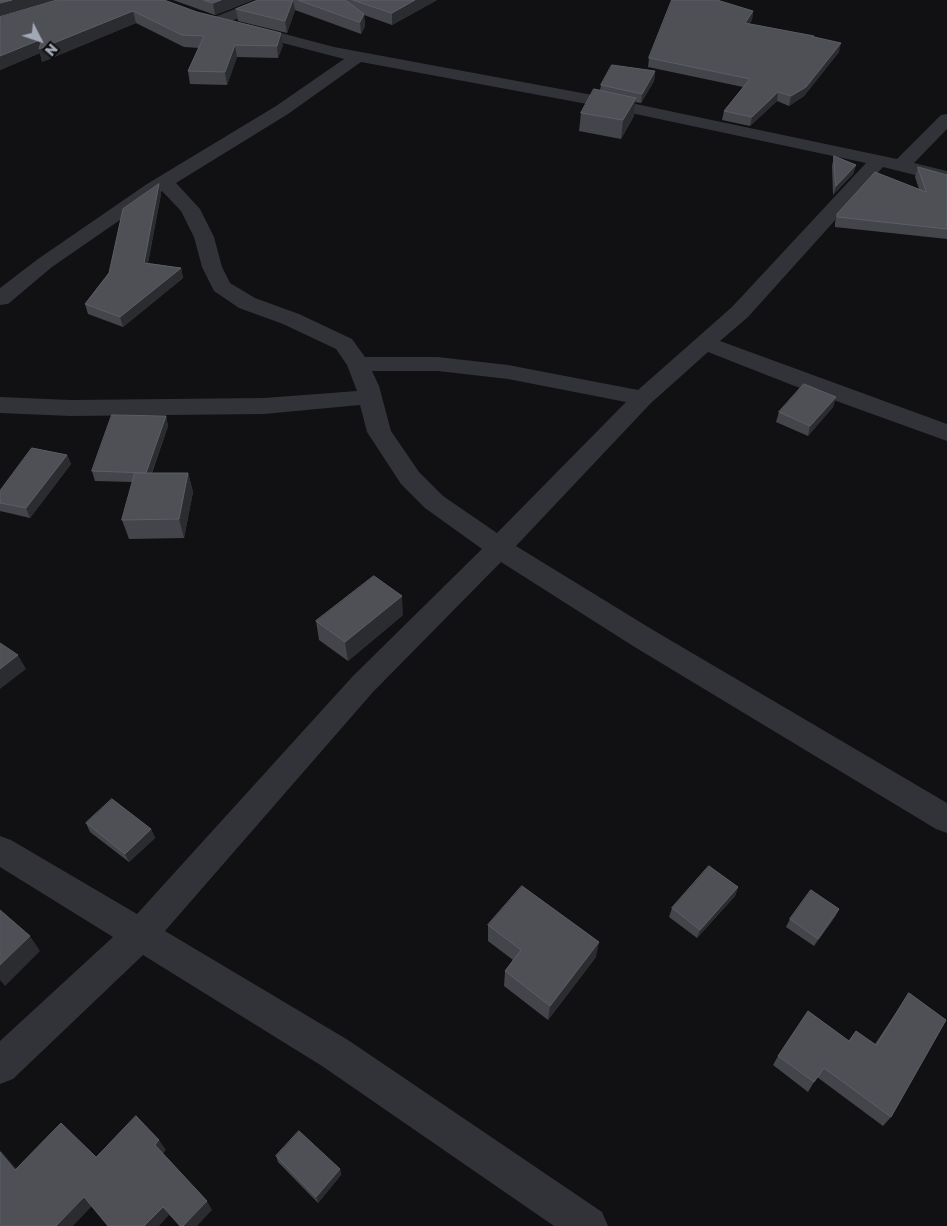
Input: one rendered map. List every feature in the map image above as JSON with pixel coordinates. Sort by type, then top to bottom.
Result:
[{"type":"street","points":[[272,0],[212,20],[358,57],[598,101],[890,163],[947,177]]},
{"type":"street","points":[[0,299],[45,263],[164,182],[282,110],[358,57]]},
{"type":"street","points":[[0,1066],[140,935],[362,684],[550,496],[643,398],[740,312],[890,163],[947,119]]},
{"type":"street","points":[[164,182],[190,209],[204,237],[212,267],[222,287],[247,303],[291,319],[344,344],[358,364],[379,432],[410,478],[434,502],[498,547],[643,638],[947,819]]},
{"type":"street","points":[[705,343],[800,380],[947,432]]},
{"type":"street","points":[[358,364],[438,364],[508,372],[643,398]]},
{"type":"street","points":[[0,405],[71,408],[264,406],[370,398]]},
{"type":"street","points":[[0,850],[336,1052],[588,1226]]},
{"type":"building","points":[[0,0],[12,0],[0,3]]},
{"type":"building","points":[[57,0],[164,0],[197,12],[281,33],[277,46],[235,45],[225,72],[188,71],[204,36],[182,35],[133,11],[39,49],[42,39],[0,56],[0,17]]},
{"type":"building","points":[[204,0],[221,0],[213,3]]},
{"type":"building","points":[[258,0],[293,0],[285,21],[236,9]]},
{"type":"building","points":[[298,0],[345,0],[364,14],[360,22]]},
{"type":"building","points":[[353,0],[415,0],[392,13]]},
{"type":"building","points":[[672,0],[717,0],[753,11],[745,23],[841,43],[806,87],[791,96],[778,92],[752,117],[724,111],[750,79],[649,58]]},
{"type":"building","points":[[612,65],[655,71],[642,94],[601,85]]},
{"type":"building","points":[[594,89],[636,98],[623,120],[581,113]]},
{"type":"building","points":[[834,156],[856,165],[836,186]]},
{"type":"building","points":[[918,167],[947,175],[947,229],[837,217],[837,214],[875,172],[926,192]]},
{"type":"building","points":[[159,184],[144,263],[181,268],[120,317],[85,304],[109,273],[123,209]]},
{"type":"building","points":[[804,384],[836,397],[810,426],[779,412]]},
{"type":"building","points":[[112,415],[166,416],[146,473],[92,471]]},
{"type":"building","points":[[32,448],[67,455],[26,508],[0,503],[0,491]]},
{"type":"building","points":[[135,473],[188,473],[179,519],[122,520]]},
{"type":"building","points":[[374,576],[402,596],[345,642],[316,621]]},
{"type":"building","points":[[0,643],[18,655],[0,669]]},
{"type":"building","points":[[112,799],[151,829],[125,854],[86,823]]},
{"type":"building","points":[[709,866],[738,887],[700,930],[672,908]]},
{"type":"building","points":[[522,886],[599,942],[550,1006],[505,971],[521,950],[488,925]]},
{"type":"building","points":[[811,890],[839,909],[818,939],[790,919]]},
{"type":"building","points":[[0,910],[30,936],[0,965]]},
{"type":"building","points":[[909,993],[946,1020],[891,1117],[824,1068],[814,1082],[778,1056],[808,1011],[849,1041],[856,1031],[876,1045]]},
{"type":"building","points":[[136,1116],[159,1140],[155,1145],[207,1201],[183,1226],[180,1226],[163,1207],[144,1226],[108,1226],[84,1197],[56,1226],[0,1226],[0,1152],[15,1170],[61,1123],[96,1157]]},
{"type":"building","points":[[299,1131],[340,1169],[316,1197],[276,1156]]}]
